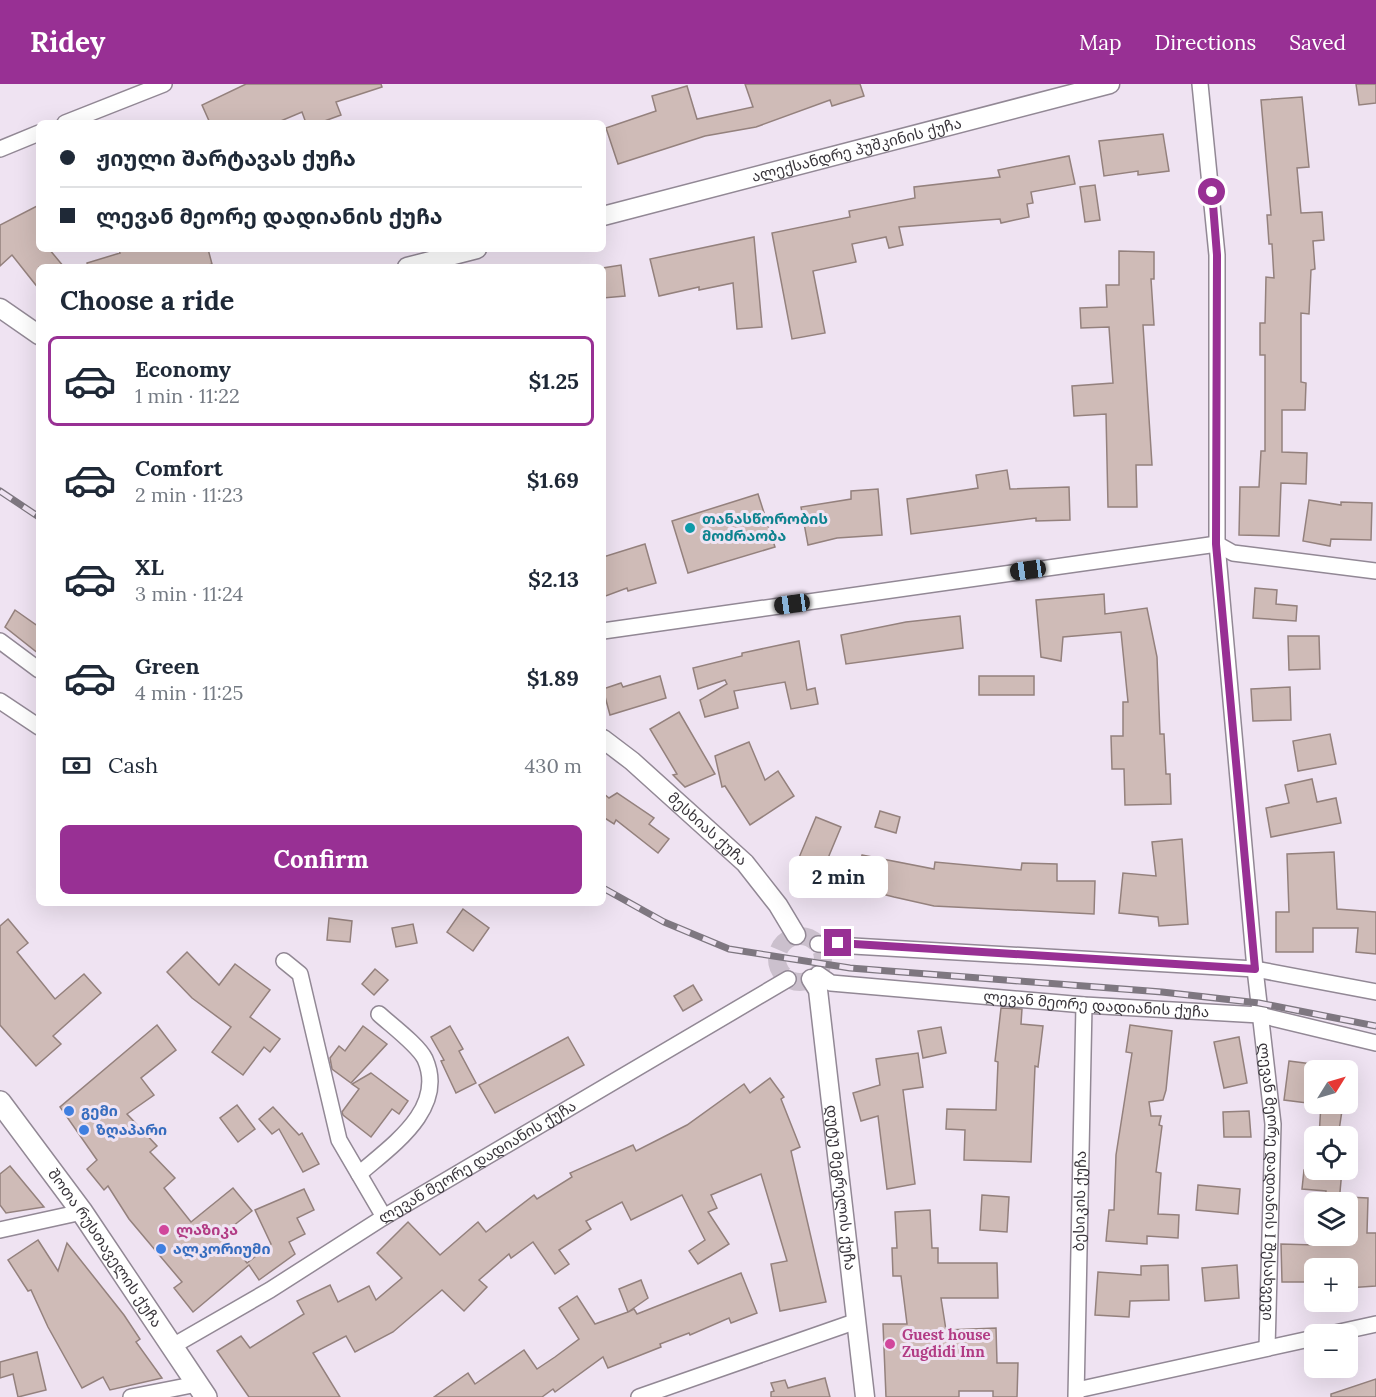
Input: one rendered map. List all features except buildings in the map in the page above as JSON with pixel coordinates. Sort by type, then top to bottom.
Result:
[{"type":"main road","name":"შოთა რუსთაველის ქუჩა","points":[[0,1101],[82,1212],[201,1391]]},
{"type":"street","points":[[73,120],[164,84]]},
{"type":"street","name":"ალექსანდრე პუშკინის ქუჩა","points":[[606,215],[1110,84]]},
{"type":"street","name":"ლევან მეორე დადიანის I შესახვევი","points":[[1200,84],[1207,129],[1217,255],[1216,544],[1255,969],[1273,1124],[1267,1348]]},
{"type":"street","points":[[0,149],[36,134]]},
{"type":"street","points":[[419,264],[465,252]]},
{"type":"street","points":[[0,308],[36,333]]},
{"type":"street","points":[[606,631],[1216,544],[1233,553],[1376,572]]},
{"type":"street","points":[[0,641],[36,668]]},
{"type":"street","points":[[0,700],[36,725]]},
{"type":"street","name":"მესხიას ქუჩა","points":[[606,741],[632,761],[745,863],[778,905],[796,935]]},
{"type":"street","points":[[818,944],[1255,969],[1376,992]]},
{"type":"street","points":[[284,961],[300,975],[339,1140],[384,1217]]},
{"type":"street","name":"ლევან მეორე დადიანის ქუჩა","points":[[814,977],[831,983],[1084,1005],[1260,1016],[1376,1043]]},
{"type":"street","name":"დუტუ მეგრელის ქუჩა","points":[[814,977],[818,990],[854,1322],[865,1397]]},
{"type":"street","name":"ლევან მეორე დადიანის ქუჩა","points":[[171,1347],[270,1290],[384,1217],[788,979]]},
{"type":"street","name":"ბესიკის ქუჩა","points":[[1077,1393],[1084,1005]]},
{"type":"street","points":[[359,1174],[422,1114],[430,1087],[425,1059],[379,1014]]},
{"type":"street","points":[[0,1230],[82,1212]]},
{"type":"street","points":[[639,1397],[854,1322]]},
{"type":"street","points":[[1358,1328],[1376,1324]]},
{"type":"street","points":[[1077,1393],[1304,1340]]},
{"type":"street","points":[[131,1397],[201,1391]]},
{"type":"tunnel","points":[[800,936],[816,943],[823,959],[816,975],[800,982],[784,975],[777,959],[784,943],[800,936]]},
{"type":"railway","points":[[0,491],[36,515]]},
{"type":"railway","points":[[606,890],[664,922],[729,949],[850,968],[1162,992],[1259,1003],[1376,1026]]},
{"type":"place","name":"თანასწორობის მოძრაობა","points":[[690,528]]},
{"type":"place","name":"გემი","points":[[69,1111]]},
{"type":"place","name":"ზღაპარი","points":[[84,1130]]},
{"type":"place","name":"ლაზიკა","points":[[164,1230]]},
{"type":"place","name":"ალკორიუმი","points":[[161,1249]]},
{"type":"place","name":"Guest house Zugdidi Inn","points":[[890,1344]]},
{"type":"route","points":[[838,943],[1255,969],[1216,544],[1217,255],[1212,192]]}]
